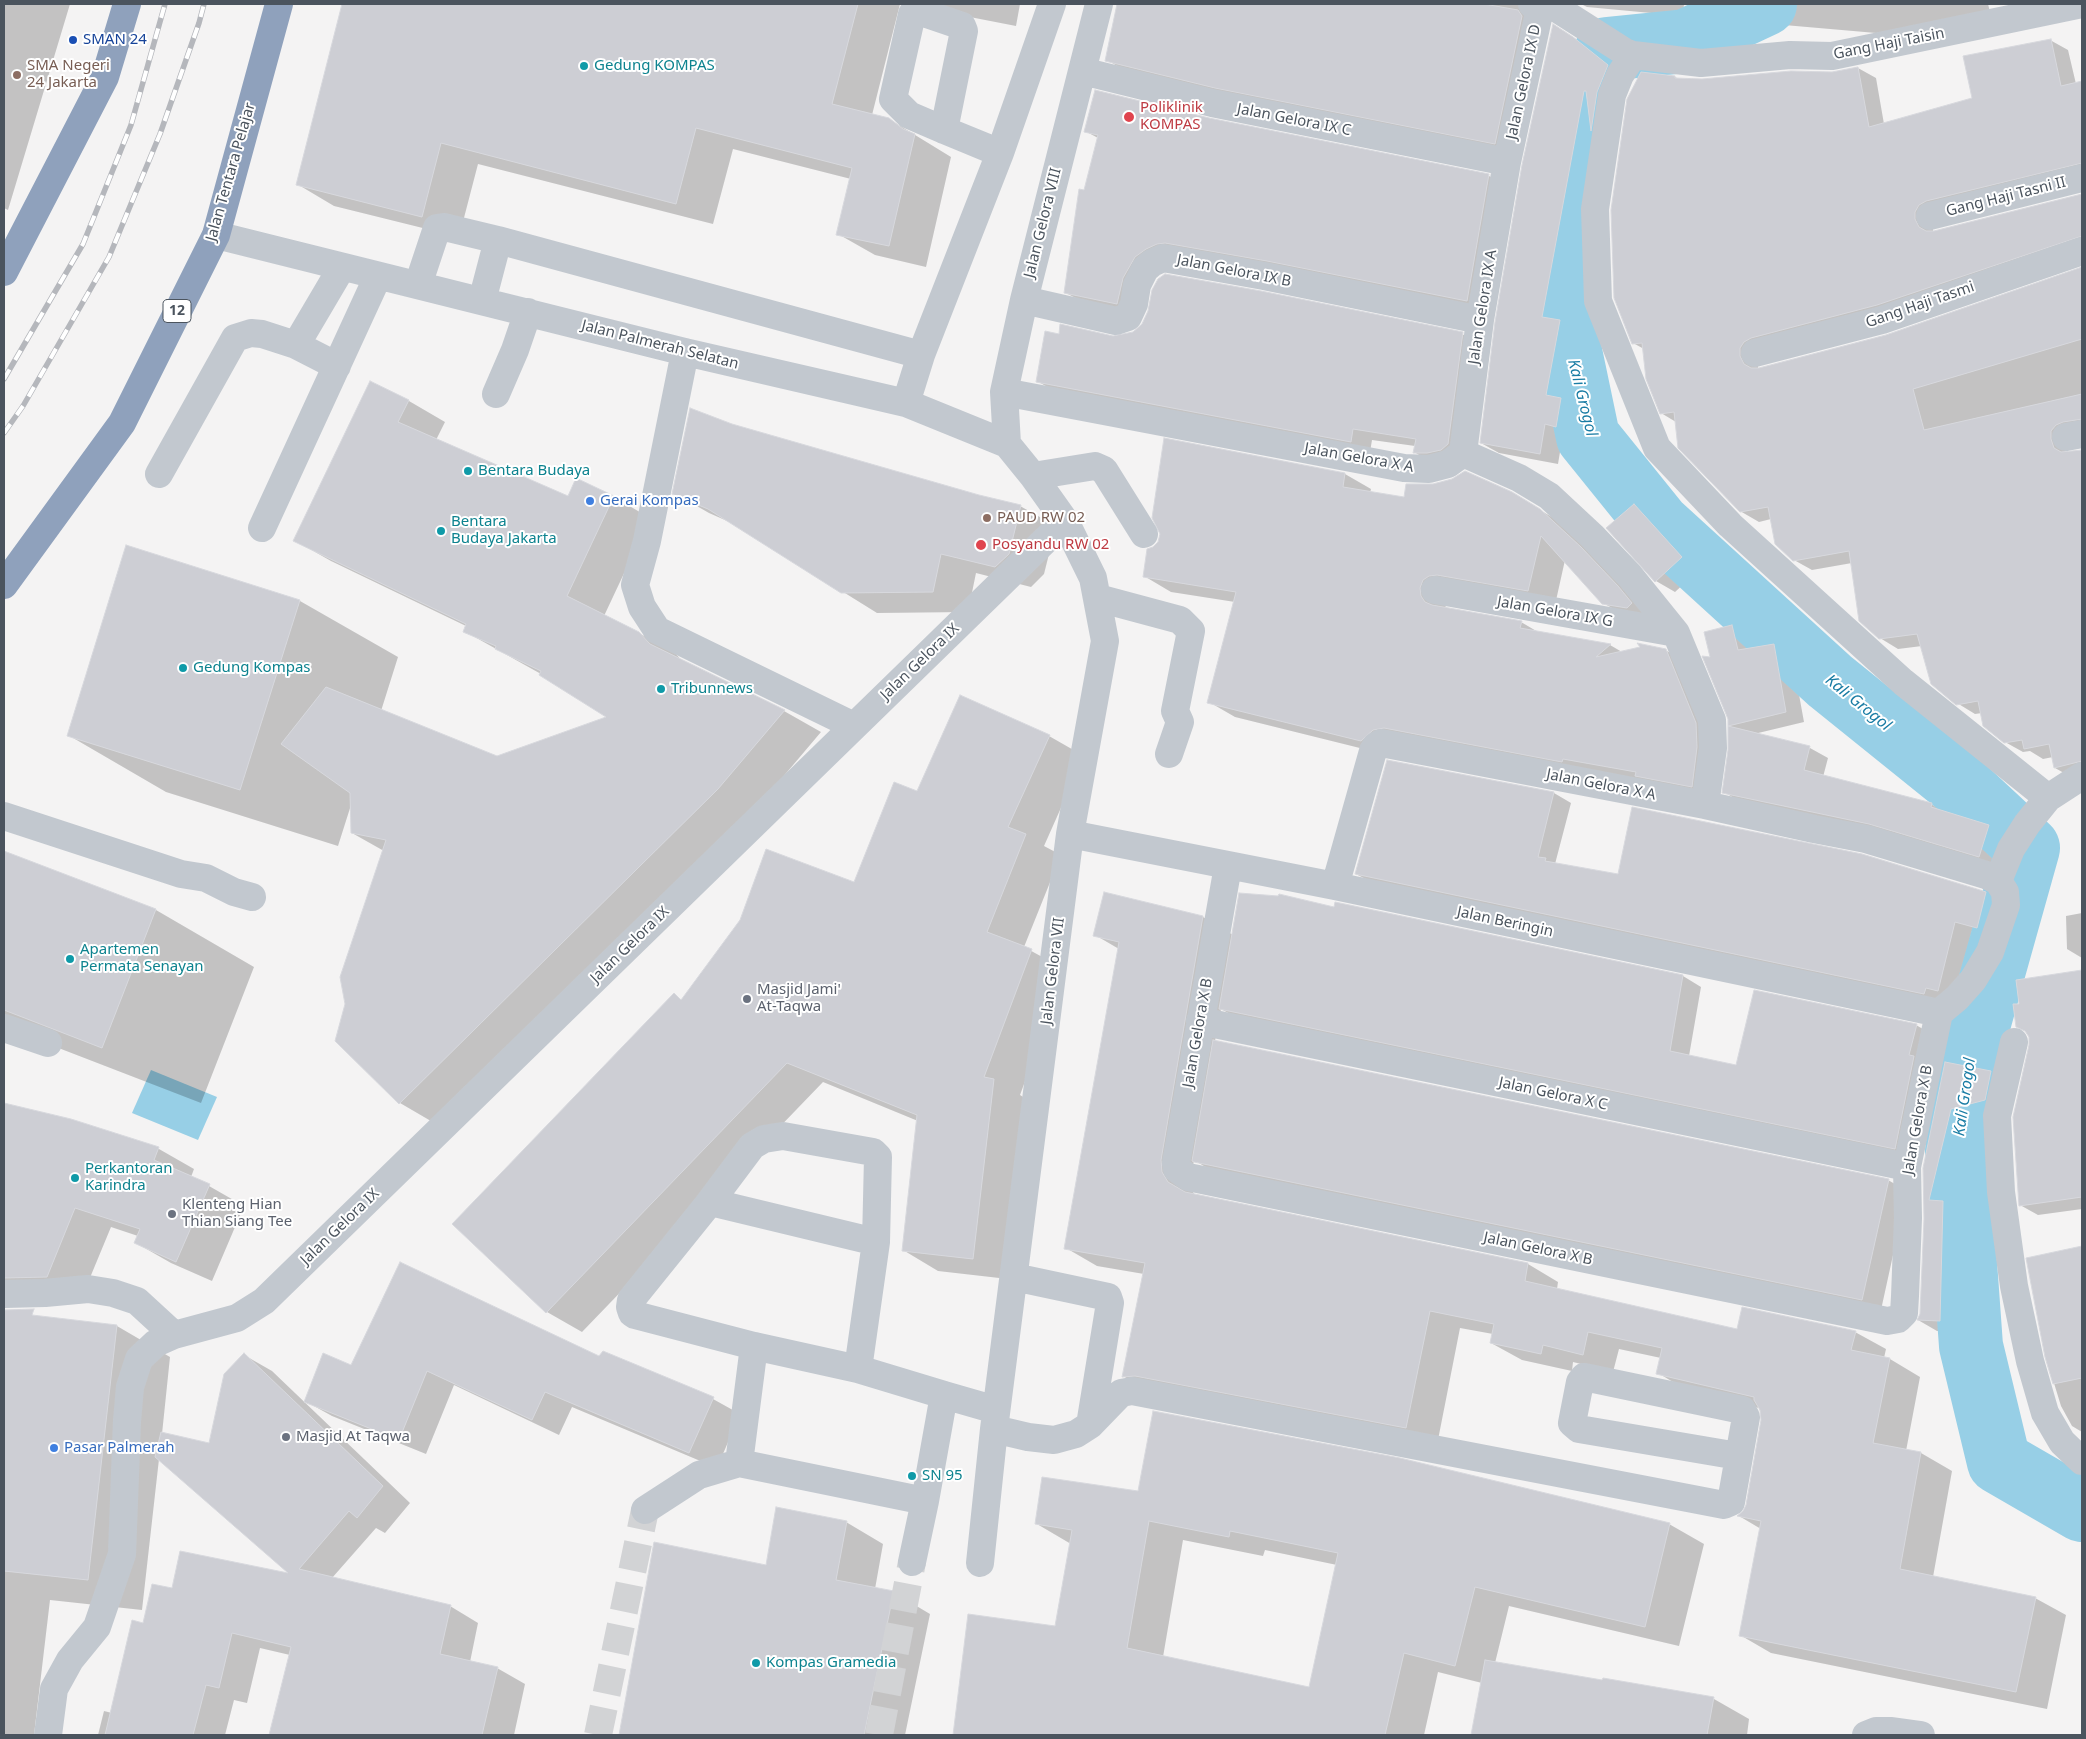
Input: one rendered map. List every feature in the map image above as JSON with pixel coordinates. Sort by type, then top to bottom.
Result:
[{"type":"highway","points":[[4,272],[105,77],[127,4]]},
{"type":"highway","name":"Jalan Tentara Pelajar","points":[[4,585],[122,423],[216,235],[279,4]]},
{"type":"street","points":[[906,403],[921,355],[1000,153],[1052,4]]},
{"type":"street","name":"Jalan Gelora VIII","points":[[1007,444],[1004,392],[1024,300],[1099,4]]},
{"type":"street","points":[[1534,4],[1546,4],[1556,8],[1620,48],[1620,75],[1612,95],[1595,209],[1598,301],[1657,448],[1730,526],[1904,682],[2048,798]]},
{"type":"street","name":"Jalan Gelora IX D","points":[[1507,162],[1538,18],[1538,12],[1534,4]]},
{"type":"street","name":"Gang Haji Taisin","points":[[1620,48],[1701,63],[1790,55],[1832,56],[2082,4]]},
{"type":"street","name":"Jalan Gelora IX C","points":[[1082,70],[1212,104],[1507,162]]},
{"type":"street","points":[[944,130],[1000,153]]},
{"type":"street","name":"Jalan Gelora IX A","points":[[1463,453],[1480,320],[1507,162]]},
{"type":"street","name":"Gang Haji Tasni II","points":[[1930,216],[2082,178]]},
{"type":"street","points":[[418,285],[437,228],[444,227],[921,355]]},
{"type":"street","name":"Jalan Palmerah Selatan","points":[[216,235],[685,352],[906,403],[1007,444],[1034,476],[1065,520]]},
{"type":"street","points":[[482,300],[498,240]]},
{"type":"street","name":"Gang Haji Tasmi","points":[[1755,352],[1882,320],[2082,251]]},
{"type":"street","name":"Jalan Gelora IX B","points":[[1024,300],[1116,321],[1128,316],[1134,304],[1137,285],[1145,269],[1163,258],[1480,320]]},
{"type":"street","points":[[296,345],[342,267]]},
{"type":"street","points":[[262,528],[378,276]]},
{"type":"street","points":[[496,394],[515,350],[528,312]]},
{"type":"street","points":[[158,474],[235,338],[251,333],[262,334],[296,345],[337,366]]},
{"type":"street","points":[[685,352],[647,541],[635,585],[642,607],[657,630],[854,726]]},
{"type":"street","name":"Jalan Gelora X A","points":[[1004,392],[1404,468],[1429,469],[1448,464],[1463,453]]},
{"type":"street","points":[[1463,453],[1519,478],[1549,496],[1592,536],[1630,576],[1676,633],[1712,720],[1713,748],[1705,804]]},
{"type":"street","points":[[1034,476],[1095,466],[1104,470],[1144,534]]},
{"type":"street","name":"Jalan Gelora IX","points":[[48,1735],[54,1688],[70,1660],[97,1627],[122,1554],[127,1421],[130,1387],[139,1359],[156,1343],[174,1335],[237,1318],[264,1301],[1065,520]]},
{"type":"street","name":"Jalan Gelora VII","points":[[980,1564],[995,1419],[1070,834],[1105,641],[1093,578],[1065,520]]},
{"type":"street","name":"Jalan Gelora IX G","points":[[1435,590],[1676,633]]},
{"type":"street","points":[[1098,598],[1180,620],[1191,631],[1175,711],[1180,722],[1169,754]]},
{"type":"street","name":"Jalan Gelora X A","points":[[1335,886],[1373,750],[1381,743],[1705,804],[1866,839],[1986,875],[1998,881]]},
{"type":"street","points":[[1940,1013],[1973,980],[1990,952],[2006,905],[2006,892],[1998,881],[2011,849],[2027,824],[2048,798],[2082,776]]},
{"type":"street","points":[[4,816],[181,874],[206,878],[234,892],[252,897]]},
{"type":"street","name":"Jalan Beringin","points":[[1070,834],[1335,886],[1940,1013]]},
{"type":"street","name":"Jalan Gelora X B","points":[[1228,866],[1176,1163],[1177,1169],[1188,1177],[1886,1321],[1898,1319],[1904,1313],[1908,1218],[1907,1166],[1940,1013]]},
{"type":"street","name":"Jalan Gelora X C","points":[[1200,1021],[1907,1166]]},
{"type":"street","points":[[4,1028],[48,1043]]},
{"type":"street","points":[[2014,1042],[1997,1116],[2001,1192],[2014,1286],[2030,1361],[2045,1413],[2062,1442],[2082,1461]]},
{"type":"street","points":[[858,1369],[876,1242],[878,1157],[873,1152],[783,1136],[764,1139],[752,1146],[632,1300],[630,1307],[635,1315],[754,1346],[858,1369],[944,1395],[1028,1437],[1054,1440],[1076,1434],[1090,1425],[1122,1393],[1132,1391],[1724,1505],[1731,1502],[1746,1417],[1742,1410],[1590,1378],[1584,1378],[1580,1382],[1572,1423],[1579,1428],[1738,1456]]},
{"type":"street","points":[[710,1202],[876,1242]]},
{"type":"street","points":[[1014,1277],[1108,1297],[1110,1303],[1090,1425]]},
{"type":"street","points":[[4,1294],[88,1289],[113,1293],[137,1301],[174,1335]]},
{"type":"street","points":[[739,1463],[754,1346]]},
{"type":"street","points":[[912,1562],[944,1395]]},
{"type":"street","points":[[645,1510],[699,1475],[739,1463],[925,1501]]},
{"type":"street","points":[[1866,1735],[1876,1731],[1921,1735]]},
{"type":"water","points":[[151,1070],[217,1097],[198,1140],[132,1113]]},
{"type":"building","name":"Gedung KOMPAS","points":[[342,4],[858,4],[832,104],[889,118],[903,129],[915,134],[889,246],[836,235],[852,168],[696,128],[676,204],[441,143],[422,217],[296,185]]},
{"type":"building","points":[[1117,4],[1484,4],[1518,10],[1522,16],[1495,144],[1215,88],[1105,61]]},
{"type":"building","points":[[1553,24],[1573,37],[1608,65],[1597,92],[1591,131],[1586,91],[1584,91],[1542,317],[1560,320],[1546,395],[1561,398],[1556,427],[1545,424],[1540,454],[1480,443],[1495,322],[1522,165]]},
{"type":"building","points":[[2051,39],[2061,86],[2082,81],[2082,163],[1926,201],[1919,205],[1915,212],[1915,219],[1919,227],[1926,231],[1934,231],[2082,194],[2082,236],[1877,305],[1751,338],[1744,342],[1740,348],[1740,356],[1744,364],[1751,368],[1759,368],[1886,335],[2082,267],[2082,339],[1913,389],[1924,430],[2082,394],[2082,419],[2063,422],[2056,425],[2051,431],[2054,448],[2061,452],[2082,450],[2082,761],[2054,768],[2049,744],[2024,749],[2022,740],[2004,743],[1983,726],[1978,701],[1956,705],[1931,684],[1917,634],[1879,639],[1859,621],[1849,551],[1793,561],[1775,544],[1768,507],[1740,512],[1678,448],[1674,412],[1660,414],[1646,379],[1642,343],[1632,344],[1614,298],[1611,210],[1627,99],[1641,72],[1675,76],[1675,78],[1702,79],[1791,71],[1832,72],[1858,67],[1869,127],[1972,98],[1963,56]]},
{"type":"building","points":[[1095,90],[1209,118],[1489,174],[1467,301],[1267,261],[1165,243],[1146,249],[1135,257],[1123,278],[1117,304],[1064,293],[1079,189],[1084,190],[1098,135],[1084,132]]},
{"type":"building","points":[[1165,274],[1261,291],[1463,332],[1448,444],[1441,450],[1413,453],[1416,439],[1353,429],[1351,442],[1036,382],[1045,331],[1059,334],[1060,324],[1113,336],[1133,332],[1142,324],[1148,311],[1152,290],[1158,279]]},
{"type":"building","points":[[370,381],[409,400],[398,422],[568,496],[576,478],[614,496],[567,596],[639,632],[650,644],[785,710],[718,789],[399,1104],[335,1041],[345,1004],[340,977],[386,840],[351,833],[350,793],[281,744],[326,687],[497,756],[606,717],[539,675],[541,671],[495,649],[496,646],[463,632],[466,624],[293,541]]},
{"type":"building","points":[[690,408],[732,424],[979,495],[1021,505],[1009,554],[995,567],[941,554],[933,592],[841,593],[708,509],[672,494]]},
{"type":"building","points":[[1164,438],[1345,473],[1343,487],[1404,497],[1406,484],[1433,484],[1452,479],[1465,471],[1512,492],[1540,509],[1581,547],[1618,586],[1632,603],[1627,608],[1602,604],[1541,536],[1528,591],[1437,575],[1429,576],[1423,580],[1420,588],[1421,596],[1425,602],[1432,605],[1522,621],[1520,628],[1611,644],[1596,657],[1640,647],[1637,643],[1666,649],[1696,723],[1697,747],[1692,787],[1635,776],[1636,772],[1563,759],[1562,762],[1384,728],[1373,730],[1361,741],[1207,703],[1236,592],[1143,577],[1147,549],[1153,547],[1158,542],[1160,534],[1152,518]]},
{"type":"building","points":[[1634,504],[1682,557],[1655,582],[1606,528]]},
{"type":"building","name":"Gedung Kompas","points":[[126,545],[300,600],[240,790],[67,736]]},
{"type":"building","points":[[1732,625],[1738,650],[1774,644],[1786,712],[1728,726],[1728,719],[1702,656],[1710,657],[1704,632]]},
{"type":"building","points":[[960,695],[1050,735],[1008,827],[1026,834],[987,932],[1032,949],[984,1077],[994,1079],[973,1259],[902,1251],[917,1115],[787,1063],[546,1313],[452,1224],[674,993],[681,1000],[740,920],[766,849],[854,882],[894,782],[917,791]]},
{"type":"building","points":[[1728,726],[1810,746],[1804,770],[1932,803],[1931,807],[1989,825],[1979,857],[1869,824],[1722,793],[1728,750]]},
{"type":"building","points":[[1387,760],[1554,792],[1538,857],[1546,858],[1545,861],[1618,874],[1632,807],[1862,854],[1986,892],[1977,928],[1955,922],[1938,991],[1926,988],[1924,994],[1355,874]]},
{"type":"building","name":"Apartemen Permata Senayan","points":[[4,851],[156,909],[102,1048],[4,1010]]},
{"type":"building","points":[[1104,892],[1203,916],[1161,1160],[1162,1172],[1168,1182],[1185,1192],[1528,1263],[1525,1281],[1737,1329],[1742,1307],[1856,1331],[1851,1350],[1890,1358],[1873,1443],[1921,1452],[1900,1569],[2036,1597],[2016,1692],[1739,1636],[1761,1521],[1737,1516],[1746,1505],[1761,1420],[1760,1410],[1754,1397],[1656,1374],[1662,1348],[1588,1332],[1583,1355],[1543,1345],[1541,1354],[1490,1343],[1494,1324],[1430,1311],[1406,1428],[1135,1376],[1122,1377],[1145,1263],[1064,1249],[1119,942],[1093,936]]},
{"type":"building","points":[[1239,893],[1278,896],[1279,894],[1334,907],[1335,902],[1683,975],[1670,1051],[1736,1065],[1754,990],[1917,1024],[1909,1055],[1914,1056],[1895,1149],[1219,1009]]},
{"type":"building","points":[[2082,970],[2082,1197],[2019,1206],[2013,1117],[2029,1045],[2029,1037],[2025,1031],[2016,1027],[2013,1004],[2019,1004],[2016,980]]},
{"type":"building","points":[[1213,1040],[1889,1179],[1862,1300],[1194,1162],[1192,1161]]},
{"type":"building","points":[[1945,1062],[1991,1071],[1985,1100],[1951,1109],[1929,1200],[1943,1201],[1940,1321],[1917,1320],[1920,1314],[1924,1219],[1923,1168]]},
{"type":"building","name":"Perkantoran Karindra","points":[[4,1103],[71,1119],[159,1147],[154,1160],[210,1184],[176,1262],[134,1243],[140,1229],[75,1208],[47,1277],[4,1278]]},
{"type":"building","points":[[2082,1246],[2082,1378],[2053,1384],[2045,1357],[2026,1258]]},
{"type":"building","points":[[400,1262],[599,1356],[603,1351],[714,1397],[689,1453],[545,1392],[532,1420],[427,1371],[399,1440],[304,1402],[323,1353],[351,1365]]},
{"type":"building","name":"Pasar Palmerah","points":[[34,1309],[32,1315],[117,1325],[88,1580],[4,1571],[4,1310]]},
{"type":"building","points":[[244,1353],[383,1486],[357,1518],[349,1511],[299,1569],[451,1605],[440,1654],[498,1667],[482,1735],[269,1735],[291,1647],[232,1633],[219,1688],[206,1685],[193,1735],[105,1735],[132,1620],[143,1623],[152,1584],[172,1588],[180,1551],[288,1573],[155,1457],[161,1432],[209,1443],[224,1374]]},
{"type":"building","points":[[1153,1411],[1400,1458],[1670,1523],[1645,1627],[1475,1587],[1455,1666],[1404,1653],[1385,1735],[953,1735],[968,1614],[1055,1626],[1072,1530],[1035,1524],[1042,1477],[1138,1491]],"holes":[[[1149,1521],[1229,1537],[1230,1531],[1338,1553],[1309,1687],[1127,1648]]]},
{"type":"building","name":"Kompas Gramedia","points":[[776,1507],[847,1521],[836,1580],[894,1591],[864,1735],[619,1735],[654,1542],[766,1565]]},
{"type":"building","points":[[1485,1660],[1714,1697],[1707,1735],[1471,1735]]},
{"type":"waterway","name":"Kali Grogol","points":[[1765,4],[1686,41],[1607,49],[1590,102],[1579,166],[1553,270],[1588,437],[1659,525],[1830,681],[1969,793],[2028,848],[1971,1051],[1957,1151],[1971,1346],[1999,1462],[2082,1510]]},
{"type":"tunnel","points":[[598,1735],[645,1510]]},
{"type":"tunnel","points":[[879,1735],[912,1562]]},
{"type":"railway","points":[[4,379],[83,244],[131,125],[165,4]]},
{"type":"railway","points":[[4,433],[23,406],[109,257],[160,134],[204,4]]},
{"type":"place","name":"SMAN 24","points":[[73,40]]},
{"type":"place","name":"Gedung KOMPAS","points":[[584,66]]},
{"type":"place","name":"SMA Negeri 24 Jakarta","points":[[17,75]]},
{"type":"place","name":"Poliklinik KOMPAS","points":[[1129,117]]},
{"type":"place","name":"Bentara Budaya","points":[[468,471]]},
{"type":"place","name":"Gerai Kompas","points":[[590,501]]},
{"type":"place","name":"PAUD RW 02","points":[[987,518]]},
{"type":"place","name":"Bentara Budaya Jakarta","points":[[441,531]]},
{"type":"place","name":"Posyandu RW 02","points":[[981,545]]},
{"type":"place","name":"Gedung Kompas","points":[[183,668]]},
{"type":"place","name":"Tribunnews","points":[[661,689]]},
{"type":"place","name":"Apartemen Permata Senayan","points":[[70,959]]},
{"type":"place","name":"Masjid Jami' At-Taqwa","points":[[747,999]]},
{"type":"place","name":"Perkantoran Karindra","points":[[75,1178]]},
{"type":"place","name":"Klenteng Hian Thian Siang Tee","points":[[172,1214]]},
{"type":"place","name":"Masjid At Taqwa","points":[[286,1437]]},
{"type":"place","name":"Pasar Palmerah","points":[[54,1448]]},
{"type":"place","name":"SN 95","points":[[912,1476]]},
{"type":"place","name":"Kompas Gramedia","points":[[756,1663]]}]
